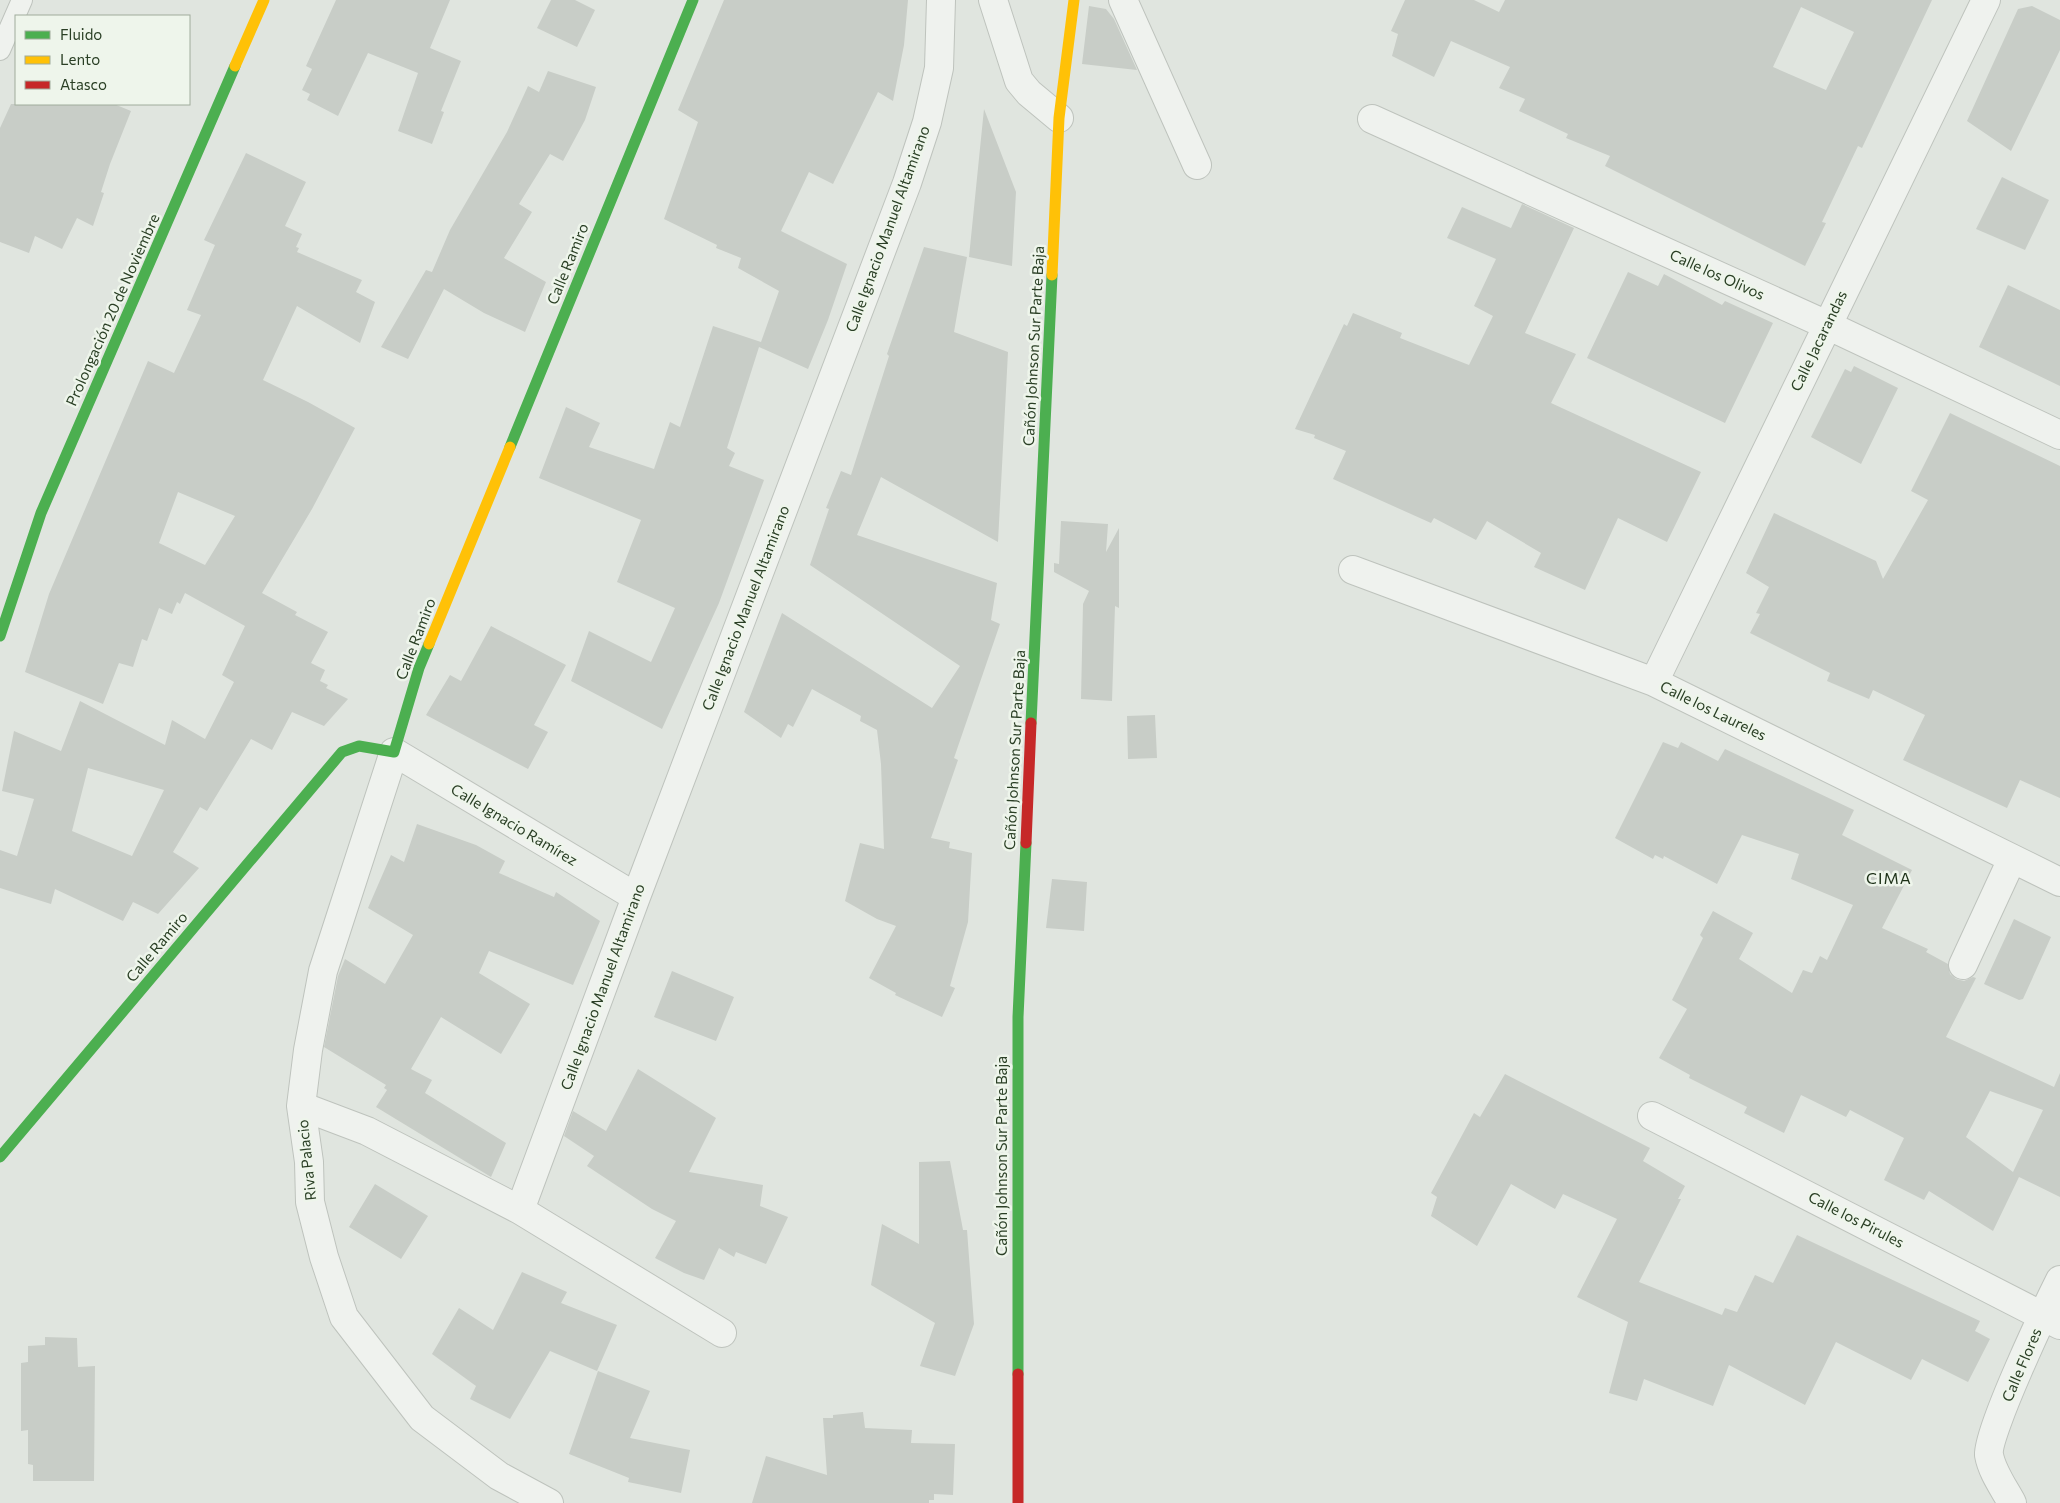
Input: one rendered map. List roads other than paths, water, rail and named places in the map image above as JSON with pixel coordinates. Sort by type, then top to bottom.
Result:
[{"type":"street","name":"Prolongación 20 de Noviembre","points":[[0,636],[41,513],[264,0]]},
{"type":"street","name":"Calle Ramiro","points":[[0,1157],[342,752],[359,746],[394,752],[422,660],[693,0]]},
{"type":"street","name":"Calle Ignacio Manuel Altamirano","points":[[520,1210],[636,897],[908,184],[927,122],[938,68],[941,0]]},
{"type":"street","points":[[993,0],[1020,81],[1029,93],[1059,118]]},
{"type":"street","name":"Cañón Johnson Sur Parte Baja","points":[[1018,1503],[1018,1017],[1059,118],[1074,0]]},
{"type":"street","points":[[1123,0],[1197,165]]},
{"type":"street","name":"Calle Jacarandas","points":[[1654,682],[1986,0]]},
{"type":"street","name":"Calle los Olivos","points":[[1372,119],[1827,325],[2060,435]]},
{"type":"street","name":"Calle los Laureles","points":[[1353,570],[1654,682],[2060,882]]},
{"type":"street","name":"Calle Ignacio Ramírez","points":[[394,752],[636,897]]},
{"type":"street","points":[[301,1106],[308,1050],[322,971],[394,752]]},
{"type":"street","points":[[1963,965],[2012,859]]},
{"type":"street","name":"Riva Palacio","points":[[550,1503],[498,1476],[422,1418],[344,1317],[324,1257],[310,1202],[309,1162],[301,1106],[367,1131],[520,1210],[722,1333]]},
{"type":"street","name":"Calle los Pirules","points":[[1652,1116],[2051,1320]]},
{"type":"street","name":"Calle Flores","points":[[2012,1503],[1995,1473],[1989,1453],[1994,1431],[2051,1320],[2060,1280]]},
{"type":"lane","points":[[15,15],[22,0]]},
{"type":"lane","points":[[0,50],[15,16]]},
{"type":"district","name":"CIMA","points":[[1889,878]]}]
